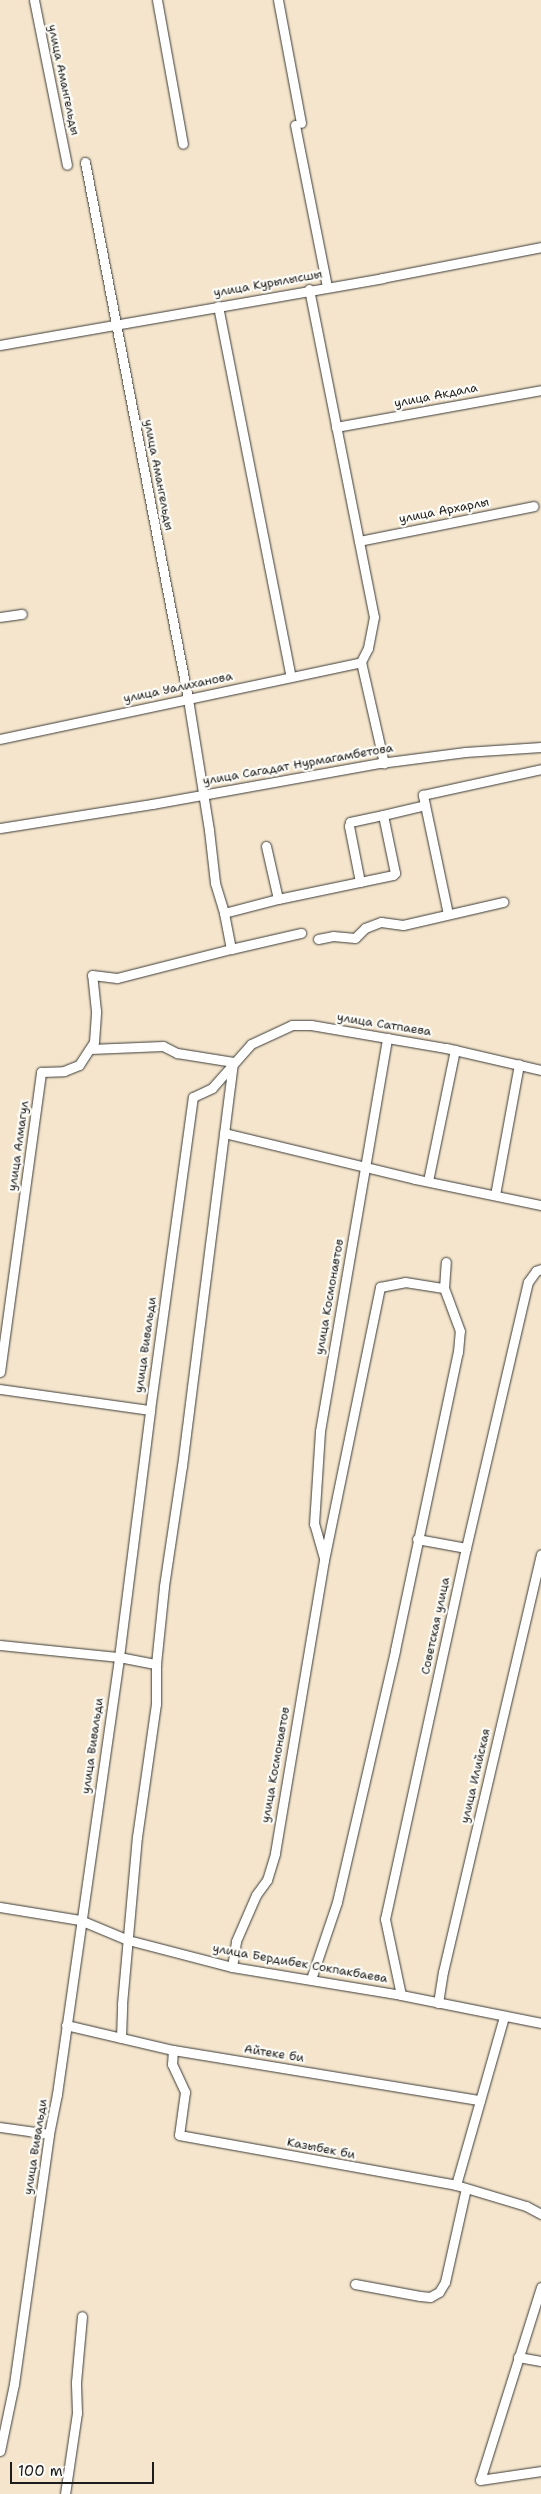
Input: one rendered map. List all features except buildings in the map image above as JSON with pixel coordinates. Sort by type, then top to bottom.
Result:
[{"type":"street","name":"улица Амангельды","points":[[34,0],[67,165]]},
{"type":"street","points":[[156,0],[183,144]]},
{"type":"street","points":[[278,0],[327,287]]},
{"type":"street","name":"улица Амангельды","points":[[85,162],[118,324],[188,699],[215,883],[224,913],[231,950]]},
{"type":"street","name":"улица Курылысшы","points":[[0,345],[541,247]]},
{"type":"street","points":[[309,290],[374,617],[368,648],[362,662],[384,762]]},
{"type":"street","points":[[218,306],[292,677]]},
{"type":"street","name":"улица Акдала","points":[[336,427],[541,390]]},
{"type":"street","name":"улица Архарлы","points":[[358,541],[534,506]]},
{"type":"street","points":[[0,617],[22,614]]},
{"type":"street","name":"улица Уалиханова","points":[[0,739],[362,662]]},
{"type":"street","name":"улица Сагадат Нурмагамбетова","points":[[0,828],[61,820],[384,762],[465,752],[541,747]]},
{"type":"street","points":[[448,914],[423,795],[541,769]]},
{"type":"street","points":[[360,882],[349,826],[350,822],[425,806]]},
{"type":"street","points":[[224,913],[278,899],[393,875],[396,873],[383,815]]},
{"type":"street","points":[[266,846],[278,899]]},
{"type":"street","points":[[318,938],[333,936],[355,938],[366,928],[381,922],[403,925],[503,902]]},
{"type":"street","points":[[90,1049],[94,1042],[96,1011],[92,975],[117,978],[301,933]]},
{"type":"street","name":"улица Сатпаева","points":[[233,1062],[251,1044],[292,1025],[311,1025],[455,1050],[541,1070]]},
{"type":"street","name":"улица Космонавтов","points":[[324,1560],[314,1524],[320,1431],[387,1038]]},
{"type":"street","points":[[90,1049],[163,1046],[177,1053],[233,1062],[182,1466],[164,1586],[156,1664],[156,1704],[137,1837],[122,2004],[122,2038]]},
{"type":"street","name":"улица Алмагул","points":[[0,1372],[41,1072],[64,1071],[79,1065],[90,1049]]},
{"type":"street","points":[[428,1182],[455,1050]]},
{"type":"street","name":"улица Вивальди","points":[[0,2451],[16,2375],[48,2134],[66,2025],[119,1658],[150,1410],[193,1097],[212,1088],[233,1062]]},
{"type":"street","points":[[495,1196],[519,1064]]},
{"type":"street","points":[[224,1133],[428,1182],[541,1205]]},
{"type":"street","points":[[311,1979],[337,1902],[395,1650],[458,1352],[460,1331],[444,1288],[446,1262]]},
{"type":"street","name":"Советская улица","points":[[401,1995],[385,1919],[466,1548],[528,1282],[536,1271],[541,1269]]},
{"type":"street","name":"улица Космонавтов","points":[[232,1967],[236,1941],[256,1895],[267,1880],[274,1853],[324,1560],[380,1287],[405,1282],[444,1288]]},
{"type":"street","points":[[0,1389],[150,1410]]},
{"type":"street","points":[[417,1539],[466,1548]]},
{"type":"street","name":"улица Илийская","points":[[438,2003],[443,1972],[541,1554]]},
{"type":"street","points":[[0,1646],[119,1658],[156,1664]]},
{"type":"street","name":"улица Бердибек Сокпакбаева","points":[[0,1907],[80,1920],[128,1940],[232,1967],[401,1995],[541,2023]]},
{"type":"street","points":[[456,2185],[504,2016]]},
{"type":"street","name":"Айтеке би","points":[[66,2025],[173,2050],[480,2100]]},
{"type":"street","name":"Казыбек би","points":[[173,2050],[172,2064],[185,2092],[179,2135],[456,2185],[526,2206],[541,2214]]},
{"type":"street","points":[[0,2127],[48,2134]]},
{"type":"street","points":[[355,2284],[430,2297],[439,2292],[445,2282],[466,2188]]},
{"type":"street","points":[[541,2287],[480,2480],[541,2471]]},
{"type":"street","points":[[65,2494],[77,2413],[76,2382],[82,2316]]},
{"type":"street","points":[[518,2357],[541,2361]]}]
